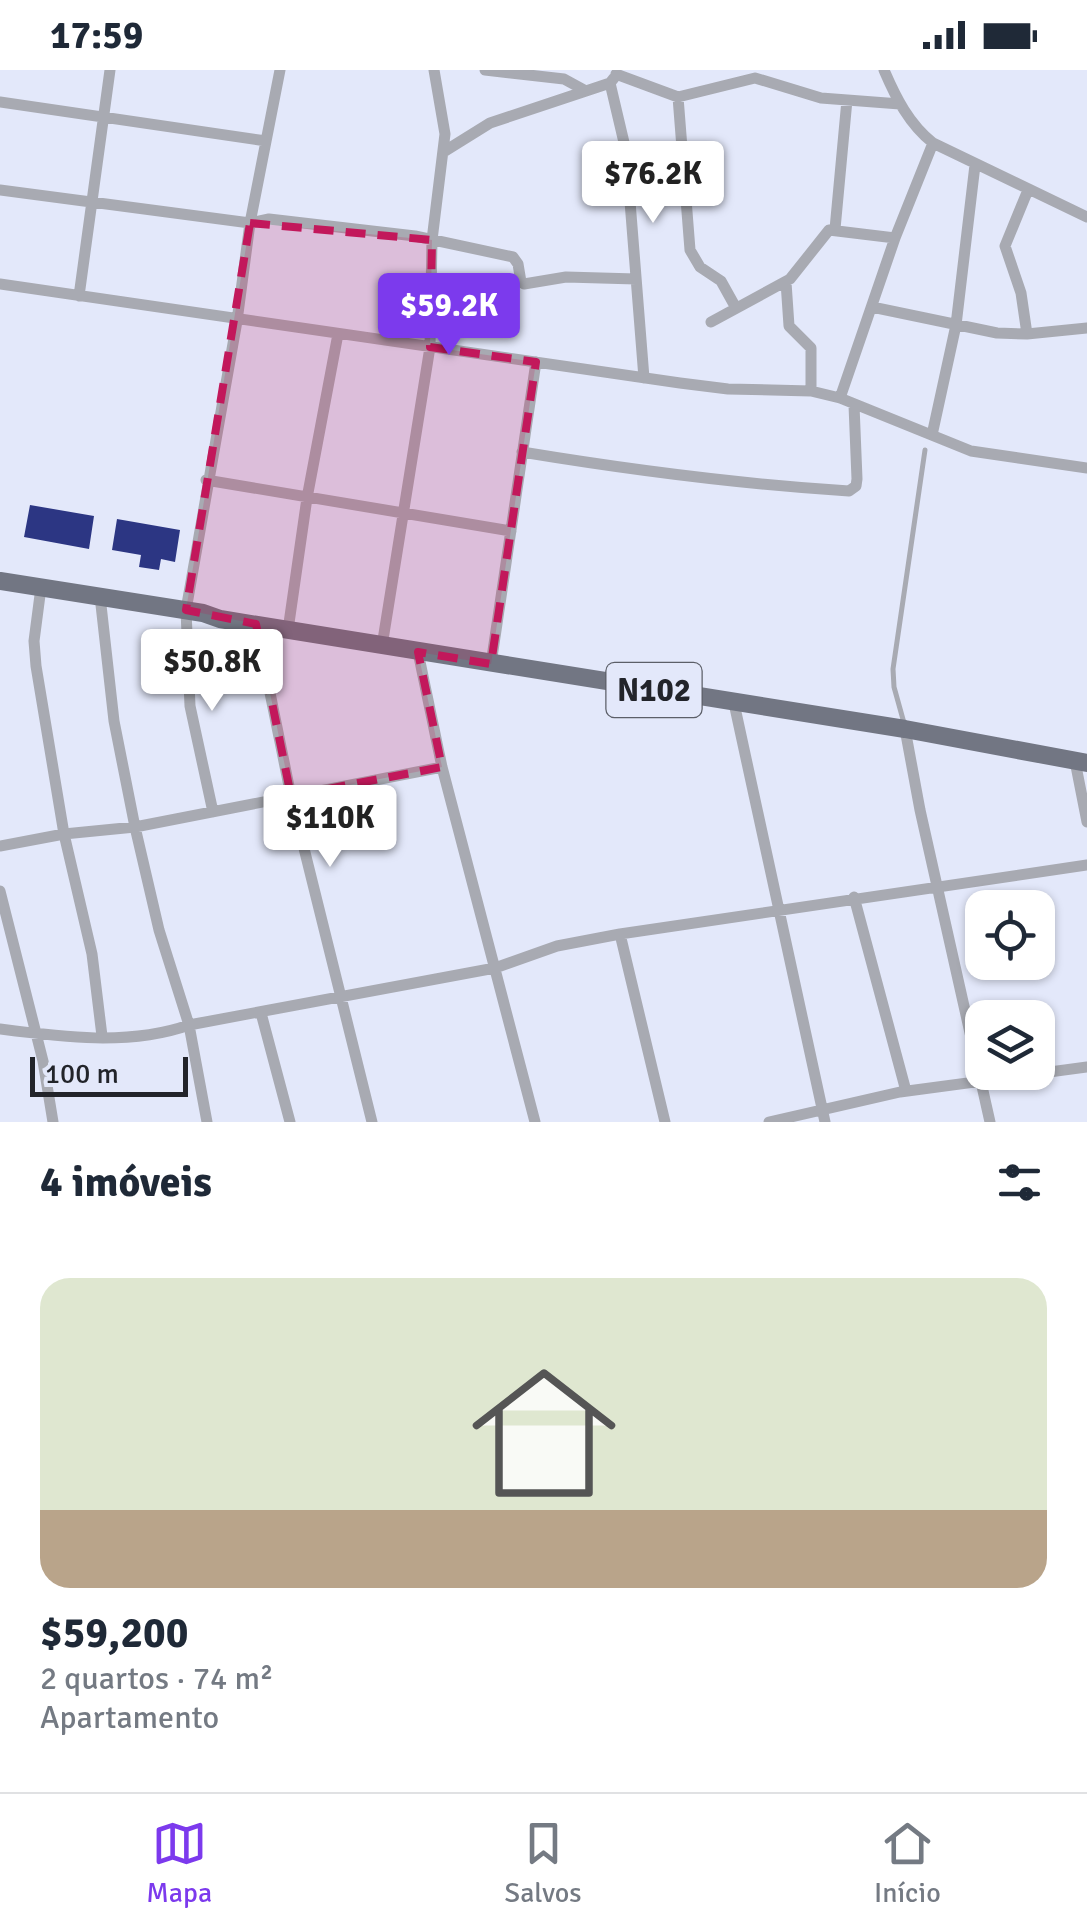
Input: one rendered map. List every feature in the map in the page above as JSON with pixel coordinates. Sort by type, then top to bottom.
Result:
[{"type":"main road","name":"N102","points":[[0,581],[186,615]]},
{"type":"main road","name":"N102","points":[[0,589],[256,624],[905,729],[1081,762]]},
{"type":"street","points":[[79,296],[110,70]]},
{"type":"street","points":[[213,812],[190,706],[186,615],[250,223],[280,70]]},
{"type":"street","points":[[382,646],[430,347],[432,240],[445,152],[444,119],[434,70]]},
{"type":"street","points":[[485,70],[564,79],[586,91]]},
{"type":"street","points":[[884,70],[918,131],[933,143],[1087,217]]},
{"type":"street","points":[[445,152],[490,124],[586,91],[615,76],[678,98],[755,78],[807,95],[900,104]]},
{"type":"street","points":[[615,76],[626,151],[644,378]]},
{"type":"street","points":[[678,98],[690,250],[700,267],[720,282],[736,308]]},
{"type":"street","points":[[835,229],[846,100]]},
{"type":"street","points":[[0,102],[266,140]]},
{"type":"street","points":[[840,398],[895,238],[933,143]]},
{"type":"street","points":[[932,435],[956,325],[975,165]]},
{"type":"street","points":[[0,190],[250,223],[269,219],[432,240],[513,256],[524,284],[566,277],[636,280]]},
{"type":"street","points":[[1027,334],[1021,293],[1005,246],[1028,190]]},
{"type":"street","points":[[711,322],[786,282],[822,236],[835,229],[895,238]]},
{"type":"street","points":[[786,282],[789,326],[811,348],[811,392]]},
{"type":"street","points":[[0,284],[644,378],[728,389],[811,392],[840,398],[992,456],[1087,468]]},
{"type":"street","points":[[872,307],[998,333],[1087,328]]},
{"type":"street","points":[[288,630],[338,334]]},
{"type":"street","points":[[491,664],[536,362]]},
{"type":"street","points":[[522,452],[658,474],[849,492],[857,480],[854,405]]},
{"type":"street","points":[[206,480],[510,531]]},
{"type":"street","points":[[40,595],[34,653],[64,834],[92,954],[102,1036]]},
{"type":"street","points":[[101,605],[114,721],[135,827],[159,930],[189,1025],[207,1122]]},
{"type":"street","points":[[256,624],[291,796],[372,1122]]},
{"type":"street","points":[[418,652],[442,767],[535,1122]]},
{"type":"street","points":[[734,704],[825,1122]]},
{"type":"street","points":[[905,729],[965,1008]]},
{"type":"street","points":[[1081,762],[1087,822]]},
{"type":"street","points":[[0,846],[135,827],[442,767]]},
{"type":"street","points":[[0,1029],[102,1036],[164,1034],[189,1025],[495,968],[557,946],[620,934],[1087,865]]},
{"type":"street","points":[[0,891],[37,1034],[53,1122]]},
{"type":"street","points":[[854,898],[906,1091]]},
{"type":"street","points":[[620,934],[666,1122]]},
{"type":"street","points":[[261,1012],[290,1122]]},
{"type":"street","points":[[1055,1071],[1087,1066]]},
{"type":"street","points":[[768,1122],[906,1091],[965,1084]]},
{"type":"street","points":[[984,1090],[990,1122]]},
{"type":"lane","points":[[905,729],[893,669],[924,450]]},
{"type":"highlighted area","points":[[250,223],[432,240],[430,347],[536,362],[491,664],[418,652],[442,767],[291,796],[256,624],[186,610]]},
{"type":"building","points":[[30,505],[94,516],[89,549],[24,537]]},
{"type":"building","points":[[117,519],[180,530],[175,562],[161,559],[159,570],[139,567],[141,555],[112,550]]}]
